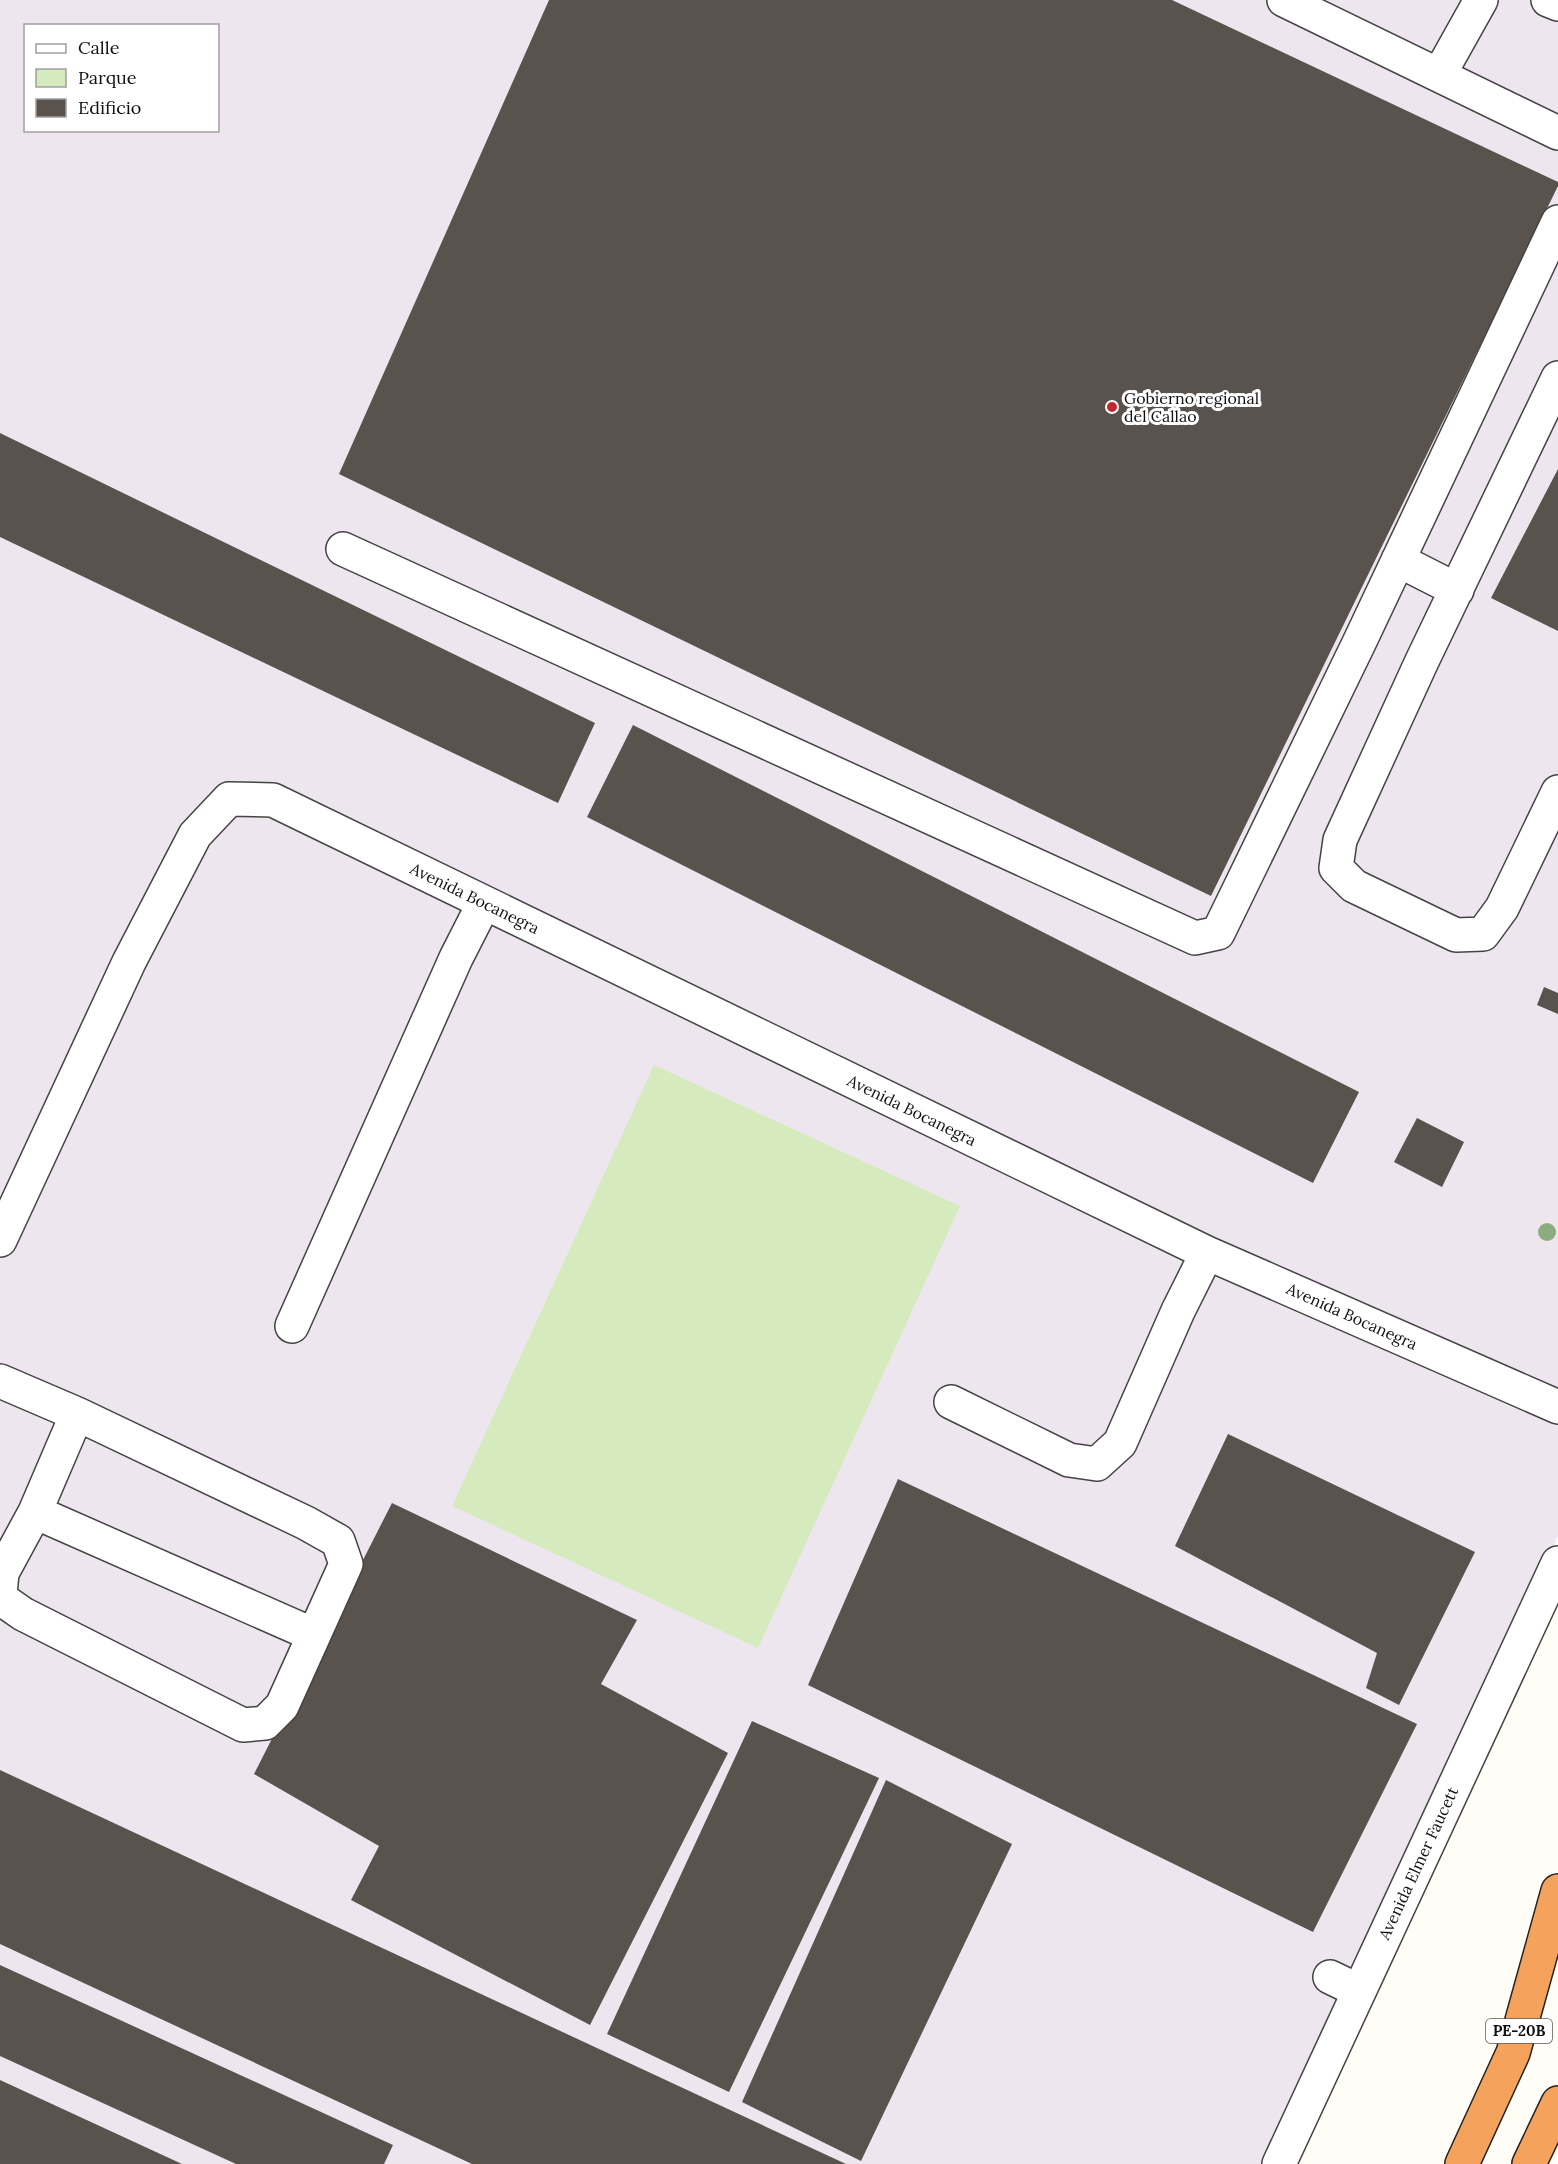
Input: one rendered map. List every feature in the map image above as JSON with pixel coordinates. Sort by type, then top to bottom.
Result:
[{"type":"highway","name":"PE-20B","points":[[1462,2164],[1513,2053],[1558,1891]]},
{"type":"highway","points":[[1529,2164],[1558,2103]]},
{"type":"lane","points":[[1284,0],[1558,133]]},
{"type":"lane","points":[[1439,75],[1481,0]]},
{"type":"lane","points":[[1548,0],[1558,4]]},
{"type":"lane","points":[[343,549],[1195,938],[1218,933],[1558,222]]},
{"type":"lane","points":[[1558,378],[1422,661],[1340,840],[1336,867],[1354,886],[1456,935],[1484,934],[1502,908],[1558,792]]},
{"type":"lane","points":[[1398,560],[1457,590]]},
{"type":"lane","name":"Avenida Bocanegra","points":[[0,1240],[129,962],[195,835],[229,799],[273,800],[1207,1253],[1558,1407]]},
{"type":"lane","points":[[292,1326],[456,958],[484,903]]},
{"type":"lane","points":[[951,1402],[1069,1460],[1097,1464],[1120,1443],[1178,1311],[1207,1253]]},
{"type":"lane","points":[[0,1381],[77,1414],[306,1523],[338,1541],[346,1564],[282,1706],[265,1723],[243,1725],[23,1614],[0,1598]]},
{"type":"lane","points":[[0,1594],[2,1573],[35,1512],[77,1414]]},
{"type":"lane","points":[[35,1512],[314,1635]]},
{"type":"lane","name":"Avenida Elmer Faucett","points":[[1279,2164],[1558,1563]]},
{"type":"lane","points":[[1330,1977],[1359,1991]]},
{"type":"shaded area","points":[[0,0],[1558,0],[1558,1536],[1267,2164],[0,2164]]},
{"type":"green space","points":[[654,1065],[960,1206],[758,1648],[452,1506]]},
{"type":"building","points":[[549,0],[1172,0],[1558,182],[1211,896],[339,474]]},
{"type":"building","points":[[0,433],[595,723],[558,803],[0,537]]},
{"type":"building","points":[[1558,469],[1558,631],[1491,598]]},
{"type":"building","points":[[633,725],[1359,1092],[1313,1183],[587,817]]},
{"type":"building","points":[[1544,987],[1558,993],[1558,1014],[1537,1005]]},
{"type":"building","points":[[1417,1118],[1464,1142],[1442,1187],[1394,1162]]},
{"type":"building","points":[[1228,1434],[1475,1552],[1399,1705],[1366,1688],[1377,1653],[1175,1546]]},
{"type":"building","points":[[898,1479],[1417,1724],[1313,1932],[808,1685]]},
{"type":"building","points":[[392,1503],[637,1620],[601,1684],[728,1753],[590,2025],[351,1900],[379,1846],[254,1774]]},
{"type":"building","points":[[752,1721],[879,1778],[729,2092],[607,2034]]},
{"type":"building","points":[[0,1770],[846,2164],[472,2164],[0,1944]]},
{"type":"building","points":[[886,1780],[1012,1844],[861,2161],[742,2102]]},
{"type":"building","points":[[0,1965],[393,2145],[384,2164],[236,2164],[0,2056]]},
{"type":"building","points":[[0,2080],[182,2164],[0,2164]]},
{"type":"place","name":"Gobierno regional del Callao","points":[[1112,407]]}]
